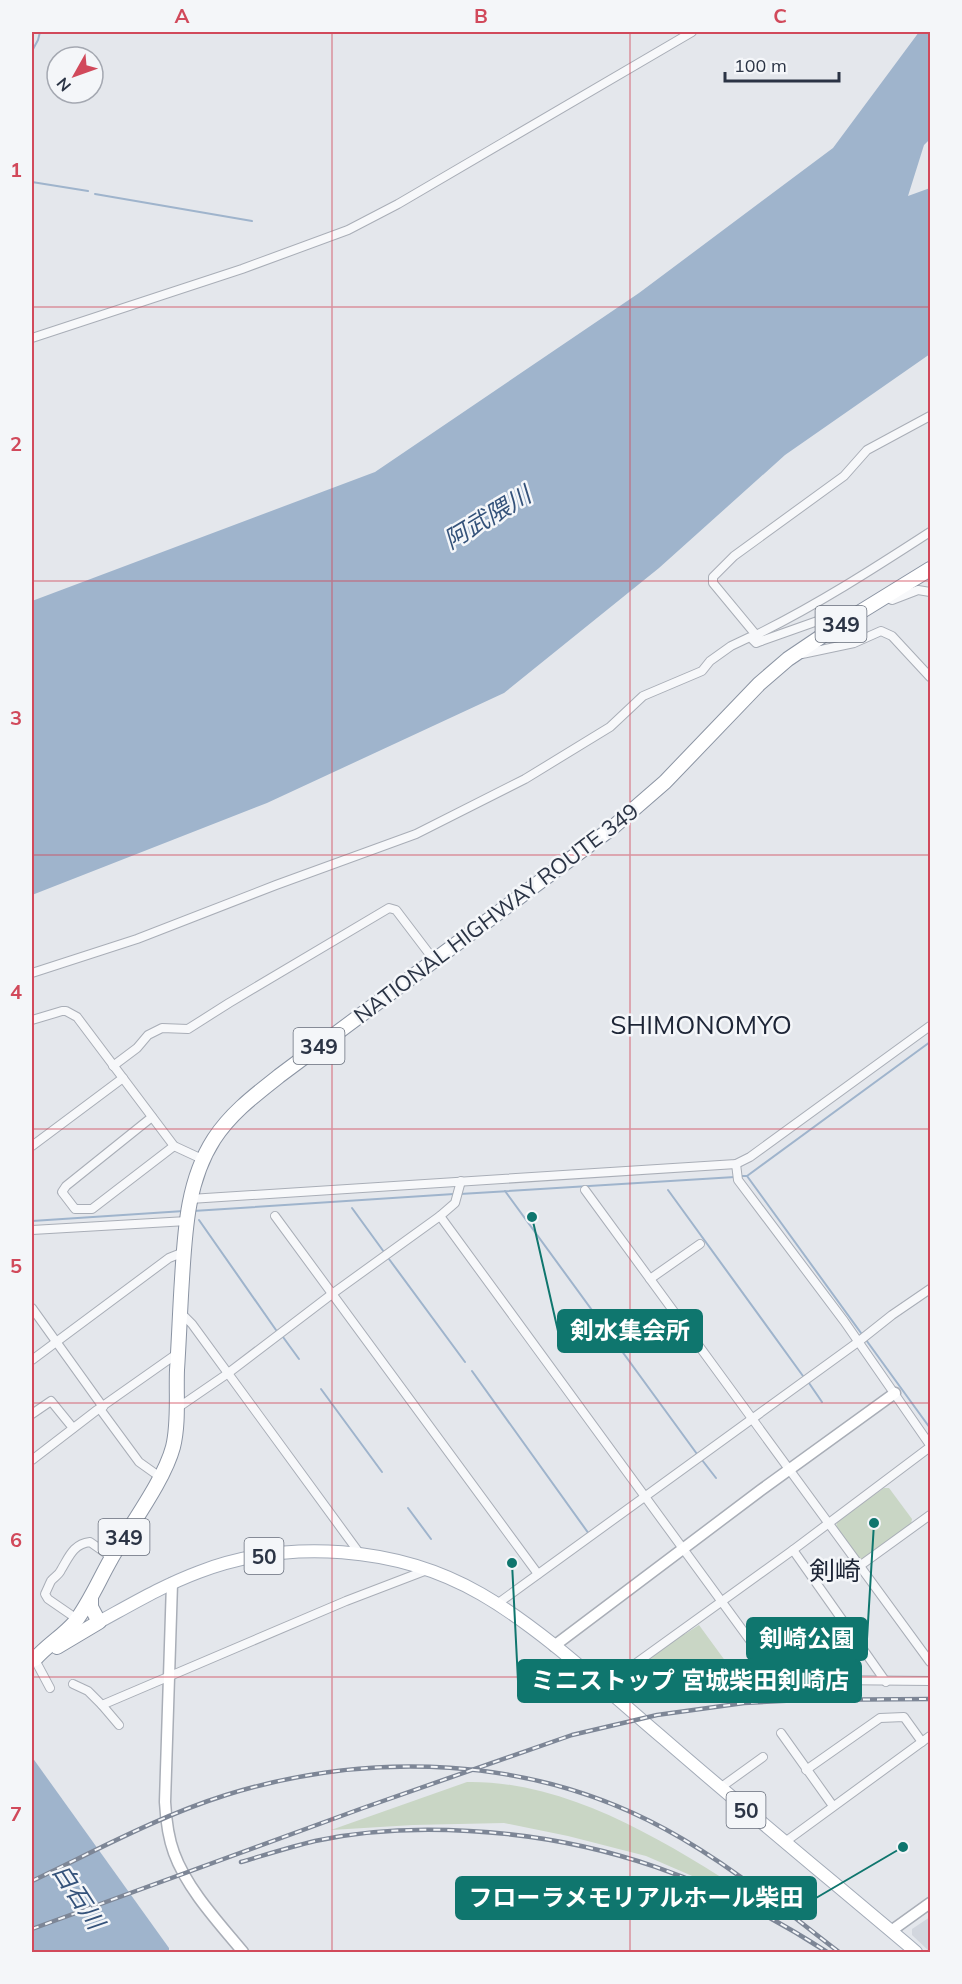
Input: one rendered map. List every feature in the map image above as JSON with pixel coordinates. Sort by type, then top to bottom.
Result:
[{"type":"highway","name":"NATIONAL HIGHWAY ROUTE 349","points":[[91,1598],[110,1560],[160,1477],[173,1447],[188,1210],[194,1179],[214,1138],[240,1107],[624,818],[688,759],[759,684],[797,653],[930,568]]},
{"type":"highway","name":"349","points":[[33,1658],[76,1619],[91,1598]]},
{"type":"highway","points":[[33,1658],[99,1622],[92,1607],[91,1598]]},
{"type":"main road","name":"50","points":[[99,1622],[172,1583],[215,1567],[287,1552],[360,1554],[428,1570],[479,1593],[554,1646],[916,1953]]},
{"type":"street","points":[[32,339],[242,269],[348,230],[398,204],[692,32]]},
{"type":"street","points":[[758,638],[713,583],[714,574],[734,556],[844,476],[867,450],[930,416]]},
{"type":"street","points":[[32,973],[148,935],[416,834],[542,769],[610,728],[643,696],[702,671],[710,661],[730,646],[750,637],[756,643],[758,638],[822,598],[844,588],[930,532]]},
{"type":"street","points":[[885,597],[892,600],[918,590],[930,592]]},
{"type":"street","points":[[758,638],[836,615],[857,615]]},
{"type":"street","points":[[797,653],[804,654],[854,644],[881,631],[892,636],[930,677]]},
{"type":"street","points":[[113,1065],[137,1048],[148,1035],[162,1028],[189,1029],[229,1002],[389,908],[396,910],[434,960]]},
{"type":"street","points":[[32,1020],[66,1011],[77,1017],[174,1146],[202,1159]]},
{"type":"street","points":[[32,1230],[304,1193],[736,1166],[930,1026]]},
{"type":"street","points":[[32,1146],[123,1078]]},
{"type":"street","points":[[152,1117],[66,1186],[62,1192],[75,1209],[92,1209],[174,1146]]},
{"type":"street","points":[[603,1687],[793,1550],[930,1446],[861,1339],[738,1180],[736,1166]]},
{"type":"street","points":[[176,1409],[227,1374],[440,1216],[455,1203],[461,1183]]},
{"type":"street","points":[[585,1190],[930,1662]]},
{"type":"street","points":[[275,1216],[538,1574]]},
{"type":"street","points":[[440,1216],[776,1676]]},
{"type":"street","points":[[650,1279],[700,1244]]},
{"type":"street","points":[[32,1360],[169,1258],[184,1252]]},
{"type":"street","points":[[497,1604],[930,1289]]},
{"type":"street","points":[[32,1308],[139,1462],[160,1477]]},
{"type":"street","points":[[180,1312],[192,1324],[360,1554]]},
{"type":"street","points":[[32,1460],[178,1353]]},
{"type":"street","points":[[554,1646],[895,1393]]},
{"type":"street","points":[[32,1414],[51,1401],[73,1428]]},
{"type":"street","points":[[861,1565],[930,1515]]},
{"type":"street","points":[[76,1619],[48,1599],[45,1594],[51,1581],[60,1572],[77,1545],[85,1542],[90,1542],[107,1554],[110,1560]]},
{"type":"street","points":[[793,1550],[886,1682]]},
{"type":"street","points":[[102,1705],[346,1601],[428,1570]]},
{"type":"street","points":[[172,1583],[165,1802],[169,1838],[190,1884],[243,1953]]},
{"type":"street","points":[[776,1676],[845,1623]]},
{"type":"street","points":[[33,1658],[50,1688]]},
{"type":"street","points":[[776,1676],[886,1682],[930,1681]]},
{"type":"street","points":[[73,1684],[88,1691],[119,1725]]},
{"type":"street","points":[[806,1770],[880,1718],[904,1717],[922,1742]]},
{"type":"street","points":[[781,1732],[833,1806]]},
{"type":"street","points":[[785,1842],[930,1736]]},
{"type":"street","points":[[720,1788],[763,1757]]},
{"type":"street","points":[[891,1931],[930,1903]]},
{"type":"shaded area","points":[[930,1917],[930,1952],[912,1935],[912,1929]]},
{"type":"green space","points":[[884,1488],[889,1488],[912,1519],[911,1524],[866,1560],[859,1559],[836,1529],[837,1521]]},
{"type":"green space","points":[[699,1625],[737,1677],[707,1693],[690,1697],[671,1689],[647,1660],[683,1633]]},
{"type":"green space","points":[[467,1782],[507,1784],[547,1793],[586,1806],[663,1842],[768,1907],[646,1856],[568,1836],[504,1823],[331,1830]]},
{"type":"water","name":"阿武隈川","points":[[919,32],[930,32],[930,139],[924,145],[908,196],[930,188],[930,354],[785,455],[659,568],[504,693],[267,803],[32,895],[32,601],[375,472],[639,293],[833,148]]},
{"type":"water","name":"白石川","points":[[32,1757],[169,1948],[169,1952],[32,1952]]},
{"type":"waterway","points":[[32,51],[40,32]]},
{"type":"waterway","points":[[32,182],[88,191]]},
{"type":"waterway","points":[[95,194],[252,221]]},
{"type":"waterway","points":[[741,1176],[747,1176],[930,1042]]},
{"type":"waterway","points":[[747,1176],[930,1428]]},
{"type":"waterway","points":[[460,1194],[735,1177]]},
{"type":"waterway","points":[[668,1190],[803,1376]]},
{"type":"waterway","points":[[505,1191],[697,1454]]},
{"type":"waterway","points":[[193,1211],[454,1194]]},
{"type":"waterway","points":[[352,1208],[384,1252]]},
{"type":"waterway","points":[[32,1221],[184,1211]]},
{"type":"waterway","points":[[199,1220],[276,1330]]},
{"type":"waterway","points":[[389,1259],[465,1362]]},
{"type":"waterway","points":[[283,1337],[299,1359]]},
{"type":"waterway","points":[[472,1371],[589,1534]]},
{"type":"waterway","points":[[809,1383],[822,1402]]},
{"type":"waterway","points":[[321,1389],[382,1472]]},
{"type":"waterway","points":[[702,1460],[716,1478]]},
{"type":"waterway","points":[[408,1508],[431,1539]]},
{"type":"railway","points":[[32,1929],[363,1808],[572,1735],[657,1715],[744,1703],[930,1699]]},
{"type":"railway","points":[[32,1881],[152,1824],[226,1795],[281,1781],[337,1771],[393,1767],[450,1768],[505,1774],[560,1787],[614,1805],[665,1829],[733,1872],[839,1952]]},
{"type":"railway","points":[[241,1862],[315,1841],[373,1832],[450,1830],[518,1835],[611,1853],[656,1867],[743,1904],[827,1952]]},
{"type":"place","name":"剣水集会所","points":[[532,1217]]},
{"type":"place","name":"剣崎公園","points":[[874,1523]]},
{"type":"place","name":"ミニストップ 宮城柴田剣崎店","points":[[512,1563]]},
{"type":"place","name":"フローラメモリアルホール柴田","points":[[903,1847]]},
{"type":"district","name":"SHIMONOMYO","points":[[701,1024]]},
{"type":"district","name":"剣崎","points":[[835,1570]]}]
